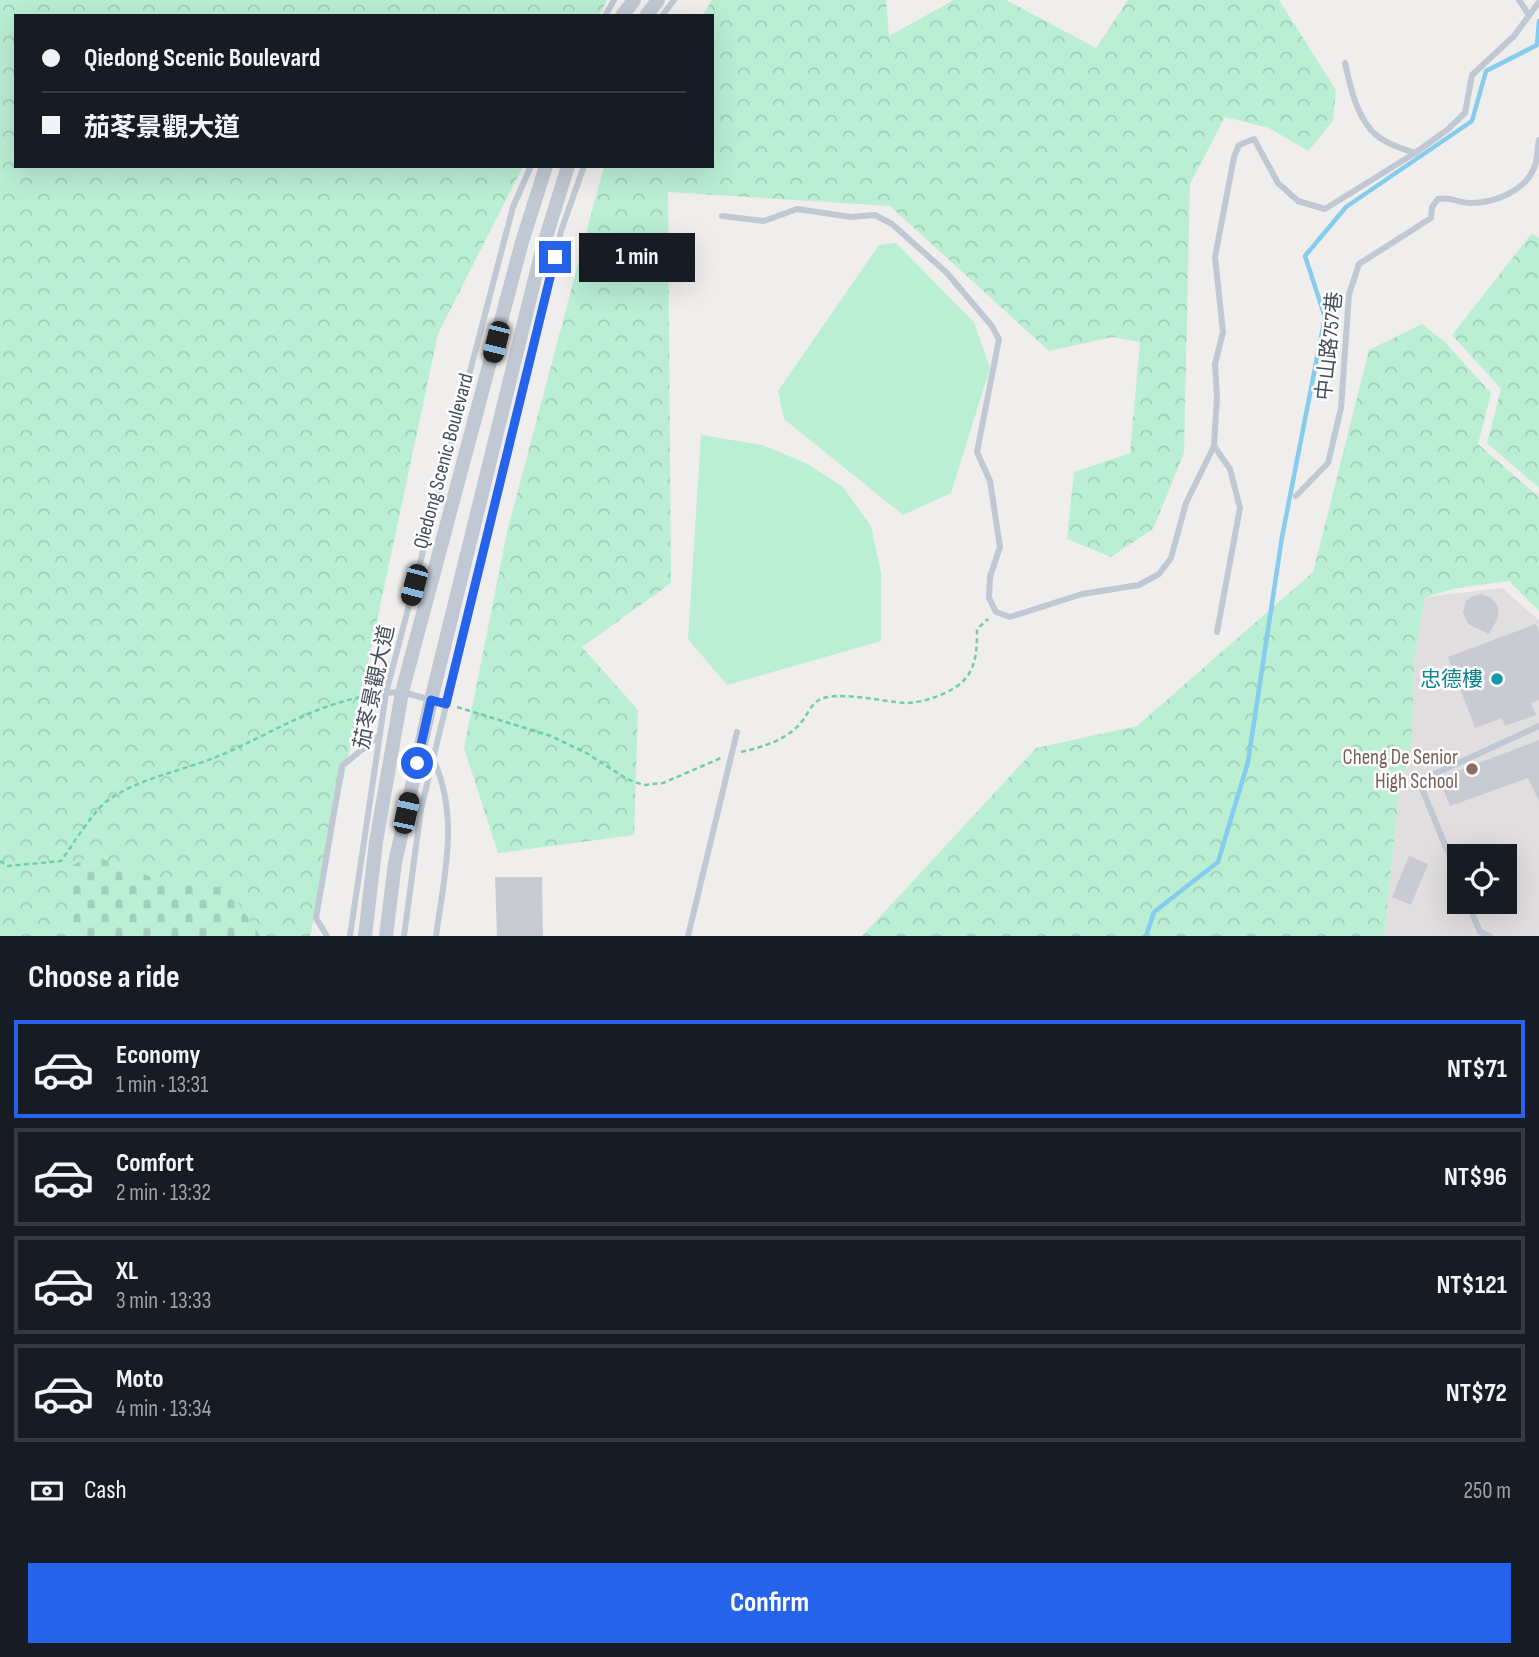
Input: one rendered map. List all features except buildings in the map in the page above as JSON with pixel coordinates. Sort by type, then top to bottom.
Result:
[{"type":"street","name":"Qiedong Scenic Boulevard","points":[[365,936],[376,842],[402,692],[522,242],[545,168]]},
{"type":"street","name":"Qiedong Scenic Boulevard","points":[[386,936],[395,863],[431,700],[542,250],[567,168]]},
{"type":"lane","points":[[1519,0],[1529,15]]},
{"type":"lane","points":[[722,216],[764,221],[797,209],[852,217],[875,215],[892,224],[947,273],[991,325],[999,339],[978,452],[990,481],[1000,547],[990,577],[989,598],[996,612],[1010,617],[1082,594],[1139,584],[1159,574],[1171,558],[1186,503],[1214,446],[1217,397],[1215,364],[1223,332],[1216,257],[1234,157],[1239,145],[1254,139],[1278,183],[1297,201],[1325,209],[1447,131],[1465,113],[1472,75],[1514,36],[1539,2]]},
{"type":"lane","points":[[1345,63],[1352,94],[1371,131],[1391,144],[1415,153]]},
{"type":"lane","name":"中山路757巷","points":[[1296,496],[1328,463],[1341,408],[1349,294],[1359,264],[1430,218],[1432,207],[1438,199],[1449,197],[1466,203],[1487,202],[1518,189],[1534,167],[1539,140]]},
{"type":"lane","name":"茄苳景觀大道","points":[[350,936],[386,693],[513,207],[530,168]]},
{"type":"lane","points":[[404,936],[421,808],[562,230],[583,168]]},
{"type":"lane","points":[[1214,446],[1230,469],[1240,508],[1217,632]]},
{"type":"lane","points":[[386,693],[402,692],[446,704]]},
{"type":"lane","points":[[1447,850],[1419,781],[1539,726]]},
{"type":"lane","points":[[688,936],[737,732]]},
{"type":"lane","points":[[327,936],[316,918],[342,766],[380,735]]},
{"type":"lane","points":[[433,759],[449,811],[449,835],[436,936]]},
{"type":"lane","points":[[1472,914],[1480,932],[1490,936]]},
{"type":"path","points":[[0,861],[8,866],[61,860],[104,804],[124,790],[222,755],[310,712],[360,696],[386,693]]},
{"type":"shaded area","name":"Cheng De Senior High School","points":[[1502,588],[1539,620],[1539,936],[1384,936],[1399,796],[1412,743],[1414,661],[1425,597]]},
{"type":"green space","points":[[0,0],[607,0],[600,14],[14,14],[14,168],[522,168],[438,334],[310,936],[0,936]]},
{"type":"green space","points":[[712,0],[886,0],[889,36],[954,0],[1006,0],[1096,48],[1128,0],[1279,0],[1336,90],[1333,121],[1308,151],[1269,128],[1225,117],[1190,184],[1184,453],[1153,529],[1111,557],[1067,539],[1074,472],[1130,453],[1140,342],[1112,337],[1049,351],[890,206],[668,192],[671,583],[582,647],[638,710],[634,835],[498,853],[464,748],[507,532],[603,168],[714,168],[714,14],[703,14]]},
{"type":"green space","points":[[1532,233],[1539,238],[1539,488],[1487,443],[1501,389],[1452,335]]},
{"type":"green space","points":[[896,243],[974,322],[990,368],[951,493],[903,515],[784,419],[778,391],[879,245]]},
{"type":"green space","points":[[1422,324],[1445,342],[1491,393],[1478,444],[1539,497],[1539,611],[1509,581],[1457,588],[1425,597],[1414,661],[1412,743],[1399,796],[1384,936],[862,936],[1036,748],[1137,726],[1313,572],[1369,350]]},
{"type":"green space","points":[[701,435],[762,445],[806,463],[843,487],[871,526],[881,573],[881,641],[727,685],[688,639]]},
{"type":"green space","points":[[92,855],[154,878],[229,889],[260,936],[70,936],[73,865]]},
{"type":"waterway","points":[[1146,936],[1154,912],[1218,862],[1248,762],[1282,537],[1325,317],[1305,256],[1346,207],[1472,121],[1486,71],[1537,45],[1539,21]]},
{"type":"place","name":"忠德樓","points":[[1497,679]]},
{"type":"place","name":"Cheng De Senior High School","points":[[1472,769]]},
{"type":"route","points":[[417,763],[431,700],[446,704],[555,257]]}]
